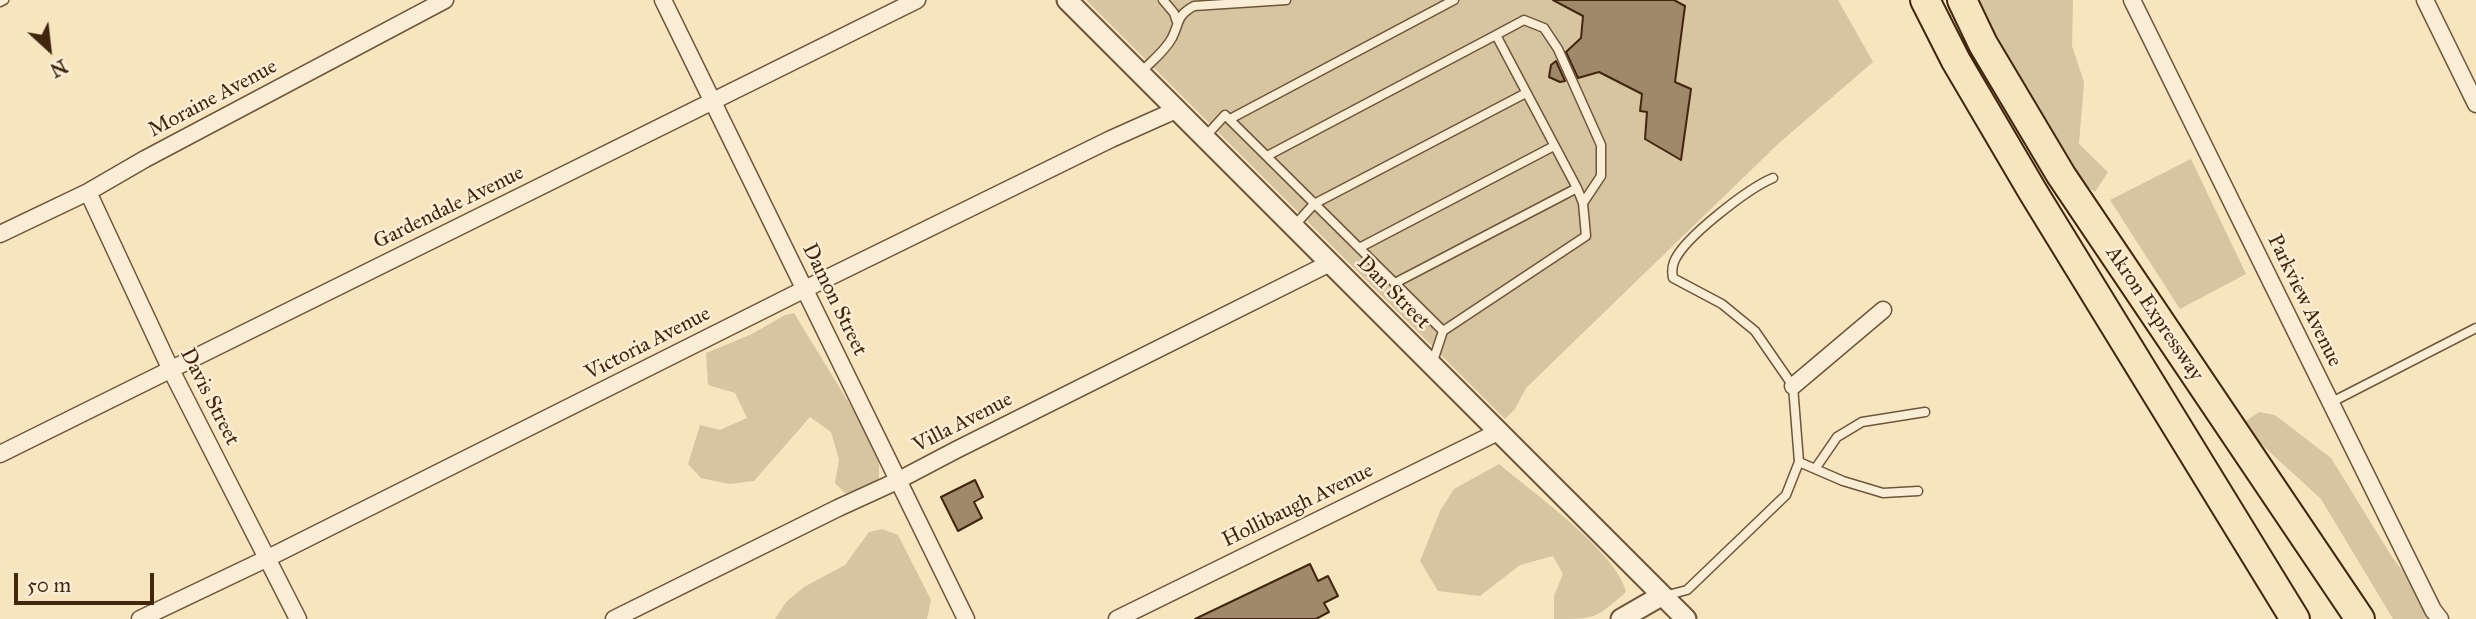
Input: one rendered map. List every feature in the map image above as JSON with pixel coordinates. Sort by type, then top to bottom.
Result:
[{"type":"highway","name":"Akron Expressway","points":[[1925,0],[1956,61],[2033,192],[2295,619]]},
{"type":"highway","name":"Akron Expressway","points":[[1962,0],[1983,44],[2061,175],[2358,615]]},
{"type":"street","name":"Moraine Avenue","points":[[0,234],[88,192],[445,0]]},
{"type":"street","name":"Damon Street","points":[[663,0],[966,619]]},
{"type":"street","name":"Gardendale Avenue","points":[[0,454],[917,0]]},
{"type":"street","name":"Dan Street","points":[[1067,0],[1686,619]]},
{"type":"street","name":"Parkview Avenue","points":[[2132,0],[2440,619]]},
{"type":"street","points":[[2425,0],[2476,104]]},
{"type":"street","name":"Victoria Avenue","points":[[140,619],[268,558],[805,289],[1111,139],[1177,110]]},
{"type":"street","name":"Davis Street","points":[[88,192],[171,370],[298,619]]},
{"type":"street","name":"Villa Avenue","points":[[614,619],[897,481],[1330,263]]},
{"type":"street","points":[[1793,386],[1883,310]]},
{"type":"street","name":"Hollibaugh Avenue","points":[[1117,619],[1500,431]]},
{"type":"street","points":[[1621,619],[1661,596]]},
{"type":"lane","points":[[1163,0],[1174,13],[1177,22]]},
{"type":"lane","points":[[1141,73],[1164,50],[1173,37],[1177,22],[1192,3],[1286,0]]},
{"type":"lane","points":[[1230,119],[1454,0]]},
{"type":"lane","points":[[1267,156],[1524,20],[1544,28],[1558,49],[1601,145],[1601,176],[1583,203]]},
{"type":"lane","points":[[1432,364],[1443,331],[1586,236],[1583,203],[1577,188],[1496,35]]},
{"type":"lane","points":[[1294,226],[1314,204],[1526,93]]},
{"type":"lane","points":[[1205,138],[1226,115],[1443,331]]},
{"type":"lane","points":[[1359,248],[1554,146]]},
{"type":"lane","points":[[1661,596],[1687,590],[1786,495],[1799,462],[1793,386],[1755,331],[1722,304],[1672,278],[1674,261],[1688,243],[1735,200],[1773,178]]},
{"type":"lane","points":[[1395,283],[1577,188]]},
{"type":"lane","points":[[2330,402],[2476,328]]},
{"type":"lane","points":[[1815,469],[1838,438],[1862,422],[1925,412]]},
{"type":"lane","points":[[1799,462],[1843,481],[1883,493],[1918,491]]},
{"type":"shaded area","points":[[1086,0],[1838,0],[1873,62],[1778,144],[1526,388],[1515,409],[1505,419]]},
{"type":"shaded area","points":[[1954,0],[2073,0],[2072,46],[2084,82],[2079,144],[2108,172],[2095,192],[2071,176]]},
{"type":"shaded area","points":[[2191,159],[2246,274],[2180,309],[2110,200]]},
{"type":"shaded area","points":[[794,313],[871,439],[879,464],[879,480],[861,491],[845,493],[835,483],[839,459],[831,432],[810,417],[754,481],[729,484],[701,478],[688,464],[700,425],[720,430],[747,418],[735,393],[708,385],[706,353]]},
{"type":"shaded area","points":[[2259,412],[2275,415],[2331,458],[2392,557],[2440,619],[2393,619],[2321,499],[2249,433],[2246,421]]},
{"type":"shaded area","points":[[1499,464],[1591,541],[1620,576],[1626,592],[1608,608],[1587,618],[1554,619],[1554,596],[1563,574],[1553,556],[1520,565],[1480,596],[1438,591],[1420,561],[1440,511],[1454,489]]},
{"type":"shaded area","points":[[882,529],[898,535],[931,600],[927,619],[775,619],[786,602],[804,587],[845,565],[869,532]]},
{"type":"building","points":[[1553,0],[1674,0],[1685,6],[1675,82],[1691,89],[1681,160],[1645,139],[1647,112],[1640,111],[1642,94],[1599,72],[1578,78],[1566,52],[1581,38],[1583,16]]},
{"type":"building","points":[[1556,61],[1565,81],[1560,82],[1549,77],[1551,65]]},
{"type":"building","points":[[975,480],[983,497],[974,502],[982,518],[958,531],[941,497]]},
{"type":"building","points":[[1310,564],[1318,581],[1328,576],[1338,596],[1324,603],[1329,612],[1316,619],[1195,619]]}]
